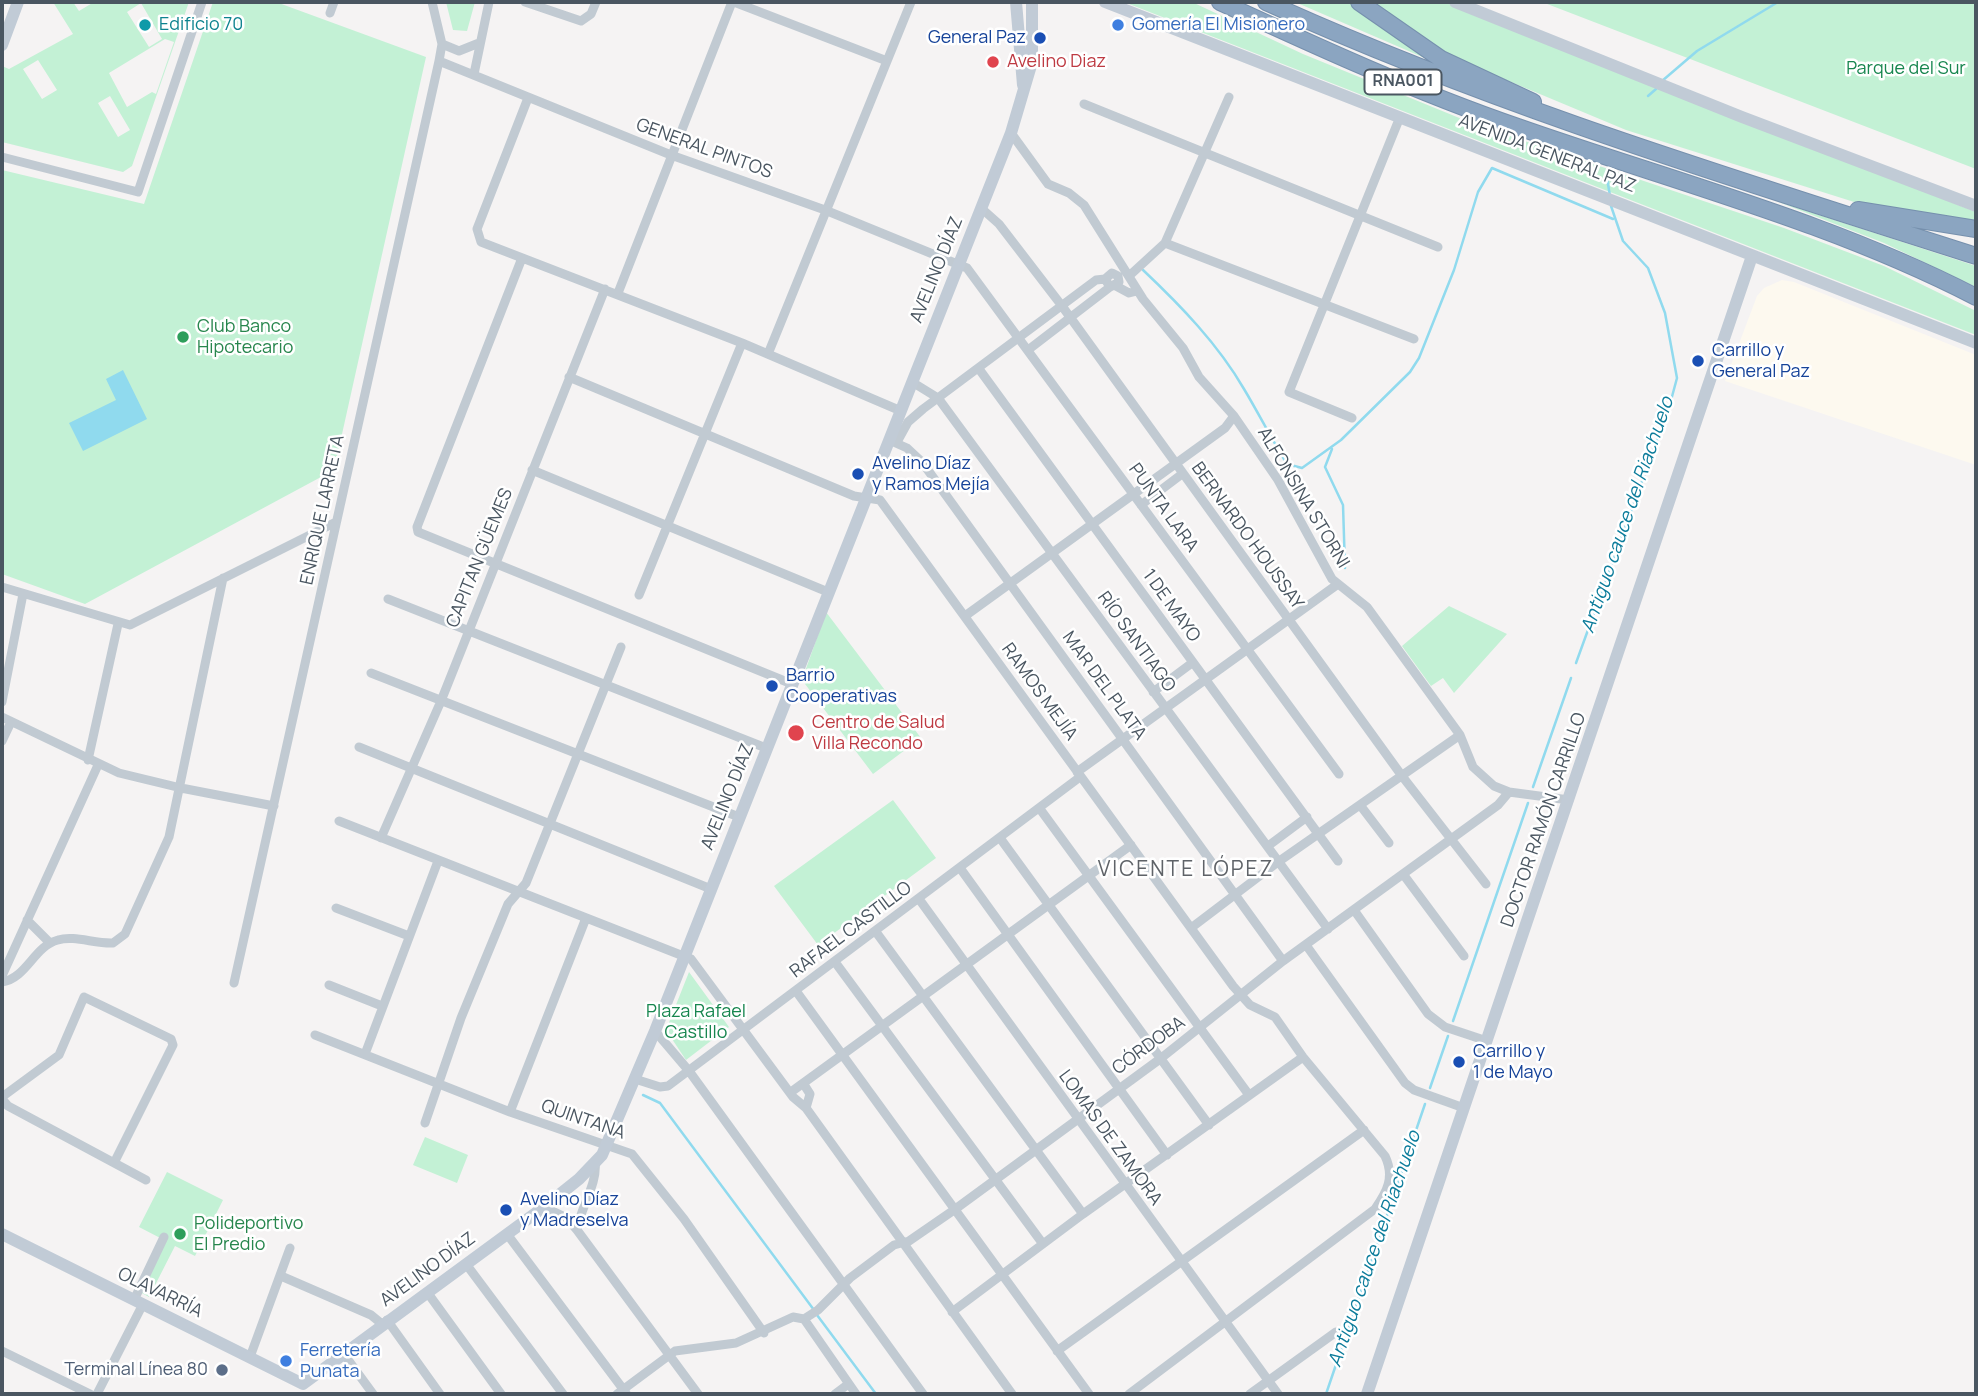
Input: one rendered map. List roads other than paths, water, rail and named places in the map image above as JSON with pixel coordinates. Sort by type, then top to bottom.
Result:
[{"type":"highway","name":"AVENIDA GENERAL PAZ","points":[[1220,2],[1392,78],[1591,152],[1832,232],[1927,271],[1976,297]]},
{"type":"highway","name":"AVENIDA GENERAL PAZ","points":[[1266,2],[1435,75],[1605,136],[1976,256]]},
{"type":"highway","points":[[1359,2],[1441,59],[1605,136]]},
{"type":"highway","points":[[1831,209],[1867,210],[1976,229]]},
{"type":"street","points":[[2,45],[18,2]]},
{"type":"street","points":[[2,157],[138,192],[202,2]]},
{"type":"street","points":[[330,13],[334,2]]},
{"type":"street","points":[[432,2],[442,44],[459,51],[479,43]]},
{"type":"street","points":[[474,74],[489,2]]},
{"type":"street","points":[[525,2],[581,21],[591,14],[596,2]]},
{"type":"street","points":[[618,293],[733,2],[887,61]]},
{"type":"street","points":[[768,354],[911,2]]},
{"type":"street","name":"AVELINO DÍAZ","points":[[1016,2],[1023,100]]},
{"type":"street","name":"AVELINO DÍAZ","points":[[306,1389],[343,1353],[544,1206],[595,1162],[607,1146],[866,498],[893,441],[912,382],[1011,133],[1023,100],[1033,52],[1032,2]]},
{"type":"street","name":"AVENIDA GENERAL PAZ","points":[[1105,2],[1976,343]]},
{"type":"street","points":[[1455,2],[1676,91],[1976,206]]},
{"type":"street","name":"ENRIQUE LARRETA","points":[[234,983],[442,44]]},
{"type":"street","name":"GENERAL PINTOS","points":[[439,61],[671,155],[825,210],[959,263]]},
{"type":"street","points":[[1129,276],[1166,243],[1229,97]]},
{"type":"street","points":[[528,98],[477,236],[481,242],[618,293],[901,411]]},
{"type":"street","points":[[1084,104],[1438,247]]},
{"type":"street","points":[[1352,418],[1289,393],[1400,117]]},
{"type":"street","name":"ALFONSINA STORNI","points":[[1011,133],[1048,184],[1069,192],[1084,205],[1108,249],[1183,348],[1199,377],[1234,416],[1278,480],[1332,579],[1367,607],[1460,735],[1473,767],[1494,786],[1509,792],[1569,800]]},
{"type":"street","name":"BERNARDO HOUSSAY","points":[[981,208],[999,224],[1062,306],[1402,776],[1486,884]]},
{"type":"street","points":[[1166,243],[1414,339]]},
{"type":"street","name":"DOCTOR RAMÓN CARRILLO","points":[[1367,1394],[1752,256]]},
{"type":"street","points":[[522,258],[417,527],[422,536],[792,684]]},
{"type":"street","name":"PUNTA LARA","points":[[959,263],[967,268],[1019,337],[1339,775]]},
{"type":"street","points":[[893,441],[908,422],[938,398],[1096,280],[1129,293],[1138,291]]},
{"type":"street","points":[[1028,350],[1071,319],[1110,284]]},
{"type":"street","name":"CAPITAN GÜEMES","points":[[382,838],[440,701],[605,289]]},
{"type":"street","points":[[639,595],[742,343]]},
{"type":"street","name":"1 DE MAYO","points":[[979,369],[1338,861]]},
{"type":"street","name":"RAMOS MEJÍA","points":[[569,377],[854,496],[880,500],[1239,995],[1250,1005],[1275,1017],[1303,1057],[1385,1156],[1390,1171],[1389,1185],[1374,1209],[1225,1322]]},
{"type":"street","name":"RÍO SANTIAGO","points":[[912,382],[938,398],[1328,929]]},
{"type":"street","points":[[965,615],[1225,428],[1234,416]]},
{"type":"street","name":"MAR DEL PLATA","points":[[893,441],[922,462],[1283,961]]},
{"type":"street","points":[[532,470],[828,592]]},
{"type":"street","points":[[1141,505],[1182,474]]},
{"type":"street","points":[[2,587],[118,624],[139,623],[336,522]]},
{"type":"street","points":[[2,982],[16,977],[50,943],[62,939],[113,943],[125,934],[169,837],[223,578]]},
{"type":"street","name":"RAFAEL CASTILLO","points":[[635,1079],[663,1087],[689,1071],[1040,809],[1123,739],[1338,584]]},
{"type":"street","points":[[2,702],[23,594]]},
{"type":"street","points":[[388,599],[766,748]]},
{"type":"street","points":[[88,760],[118,624]]},
{"type":"street","points":[[425,1123],[487,954],[508,904],[526,883],[580,755],[621,647]]},
{"type":"street","points":[[1153,692],[1192,663]]},
{"type":"street","points":[[371,673],[739,817]]},
{"type":"street","points":[[2,741],[6,720],[98,765],[181,788],[274,806]]},
{"type":"street","points":[[1191,928],[1278,862],[1460,735]]},
{"type":"street","points":[[359,747],[710,889]]},
{"type":"street","points":[[2,976],[98,765]]},
{"type":"street","name":"CÓRDOBA","points":[[811,1314],[844,1283],[894,1245],[902,1243],[954,1210],[1160,1059],[1283,961],[1498,805],[1509,792]]},
{"type":"street","points":[[1360,805],[1389,843]]},
{"type":"street","points":[[1040,809],[1202,1027],[1249,1095]]},
{"type":"street","points":[[1268,846],[1307,817]]},
{"type":"street","points":[[338,821],[685,955],[790,1092],[806,1108],[1012,1394]]},
{"type":"street","points":[[1000,838],[1209,1125]]},
{"type":"street","points":[[790,1092],[1131,845]]},
{"type":"street","points":[[365,1054],[438,861]]},
{"type":"street","points":[[960,868],[1167,1155]]},
{"type":"street","points":[[1404,874],[1464,956]]},
{"type":"street","name":"LOMAS DE ZAMORA","points":[[919,899],[1278,1394]]},
{"type":"street","points":[[336,908],[409,936]]},
{"type":"street","points":[[1354,910],[1428,1014],[1446,1027],[1487,1041]]},
{"type":"street","points":[[510,1112],[586,918]]},
{"type":"street","points":[[27,920],[50,943]]},
{"type":"street","points":[[876,932],[1083,1214]]},
{"type":"street","points":[[1306,945],[1405,1083],[1414,1090],[1464,1108]]},
{"type":"street","points":[[835,962],[1043,1244]]},
{"type":"street","points":[[329,985],[382,1006]]},
{"type":"street","points":[[796,991],[1089,1394]]},
{"type":"street","points":[[115,1161],[173,1045],[171,1039],[86,996],[80,1000],[59,1055],[2,1098],[8,1106],[146,1180]]},
{"type":"street","points":[[655,1031],[689,1071],[923,1394]]},
{"type":"street","name":"QUINTANA","points":[[316,1035],[510,1112],[632,1154],[764,1333]]},
{"type":"street","points":[[952,1312],[1083,1214],[1303,1057]]},
{"type":"street","points":[[803,1083],[810,1094],[806,1108]]},
{"type":"street","points":[[1058,1351],[1179,1261],[1364,1130]]},
{"type":"street","points":[[577,1230],[595,1174],[595,1162]]},
{"type":"street","points":[[544,1206],[567,1219],[577,1230],[698,1394]]},
{"type":"street","name":"OLAVARRÍA","points":[[2,1234],[250,1357],[306,1389]]},
{"type":"street","points":[[507,1234],[622,1393],[669,1355],[681,1349],[736,1343],[764,1333],[793,1317],[811,1314],[847,1385],[856,1394]]},
{"type":"street","points":[[97,1394],[139,1302],[164,1237]]},
{"type":"street","points":[[250,1357],[290,1248]]},
{"type":"street","points":[[466,1264],[563,1394]]},
{"type":"street","points":[[281,1276],[385,1322],[440,1394]]},
{"type":"street","points":[[427,1292],[501,1394]]},
{"type":"street","points":[[1129,1394],[1225,1322]]},
{"type":"street","points":[[1250,1394],[1335,1332]]},
{"type":"street","points":[[2,1351],[90,1394]]},
{"type":"street","points":[[343,1353],[373,1394]]},
{"type":"street","points":[[835,1394],[847,1385]]},
{"type":"water","points":[[123,370],[147,419],[83,451],[69,423],[116,400],[106,379]]},
{"type":"waterway","name":"Antiguo cauce del Riachuelo","points":[[1662,81],[1697,51],[1778,2]]},
{"type":"waterway","name":"Antiguo cauce del Riachuelo","points":[[1648,96],[1656,89]]},
{"type":"waterway","points":[[1143,270],[1184,311],[1234,372],[1287,464],[1302,468],[1341,440],[1410,372],[1419,358],[1454,270],[1478,192],[1492,168],[1613,219]]},
{"type":"waterway","name":"Antiguo cauce del Riachuelo","points":[[1606,172],[1610,196]]},
{"type":"waterway","name":"Antiguo cauce del Riachuelo","points":[[1576,663],[1677,378],[1665,313],[1648,268],[1623,241],[1611,206]]},
{"type":"waterway","points":[[1332,449],[1325,467],[1343,505],[1345,568]]},
{"type":"waterway","name":"Antiguo cauce del Riachuelo","points":[[1533,787],[1571,678]]},
{"type":"waterway","name":"Antiguo cauce del Riachuelo","points":[[1453,1021],[1528,803]]},
{"type":"waterway","name":"Antiguo cauce del Riachuelo","points":[[1430,1088],[1448,1036]]},
{"type":"waterway","points":[[643,1095],[660,1103],[814,1310]]},
{"type":"waterway","name":"Antiguo cauce del Riachuelo","points":[[1326,1394],[1425,1104]]},
{"type":"waterway","points":[[817,1315],[876,1394]]},
{"type":"place","name":"Edificio 70","points":[[145,25]]},
{"type":"place","name":"Gomería El Misionero","points":[[1118,25]]},
{"type":"place","name":"General Paz","points":[[1040,38]]},
{"type":"place","name":"Avelino Diaz","points":[[993,62]]},
{"type":"place","name":"Club Banco Hipotecario","points":[[183,337]]},
{"type":"place","name":"Carrillo y General Paz","points":[[1698,361]]},
{"type":"place","name":"Avelino Díaz y Ramos Mejía","points":[[858,474]]},
{"type":"place","name":"Barrio Cooperativas","points":[[772,686]]},
{"type":"place","name":"Centro de Salud Villa Recondo","points":[[796,733]]},
{"type":"place","name":"Carrillo y 1 de Mayo","points":[[1459,1062]]},
{"type":"place","name":"Avelino Díaz y Madreselva","points":[[506,1210]]},
{"type":"place","name":"Polideportivo El Predio","points":[[180,1234]]},
{"type":"place","name":"Ferretería Punata","points":[[286,1361]]},
{"type":"place","name":"Terminal Línea 80","points":[[222,1370]]},
{"type":"district","name":"VICENTE LÓPEZ","points":[[1186,870]]},
{"type":"park label","name":"Parque del Sur","points":[[1906,69]]},
{"type":"park label","name":"Plaza Rafael Castillo","points":[[696,1022]]}]
